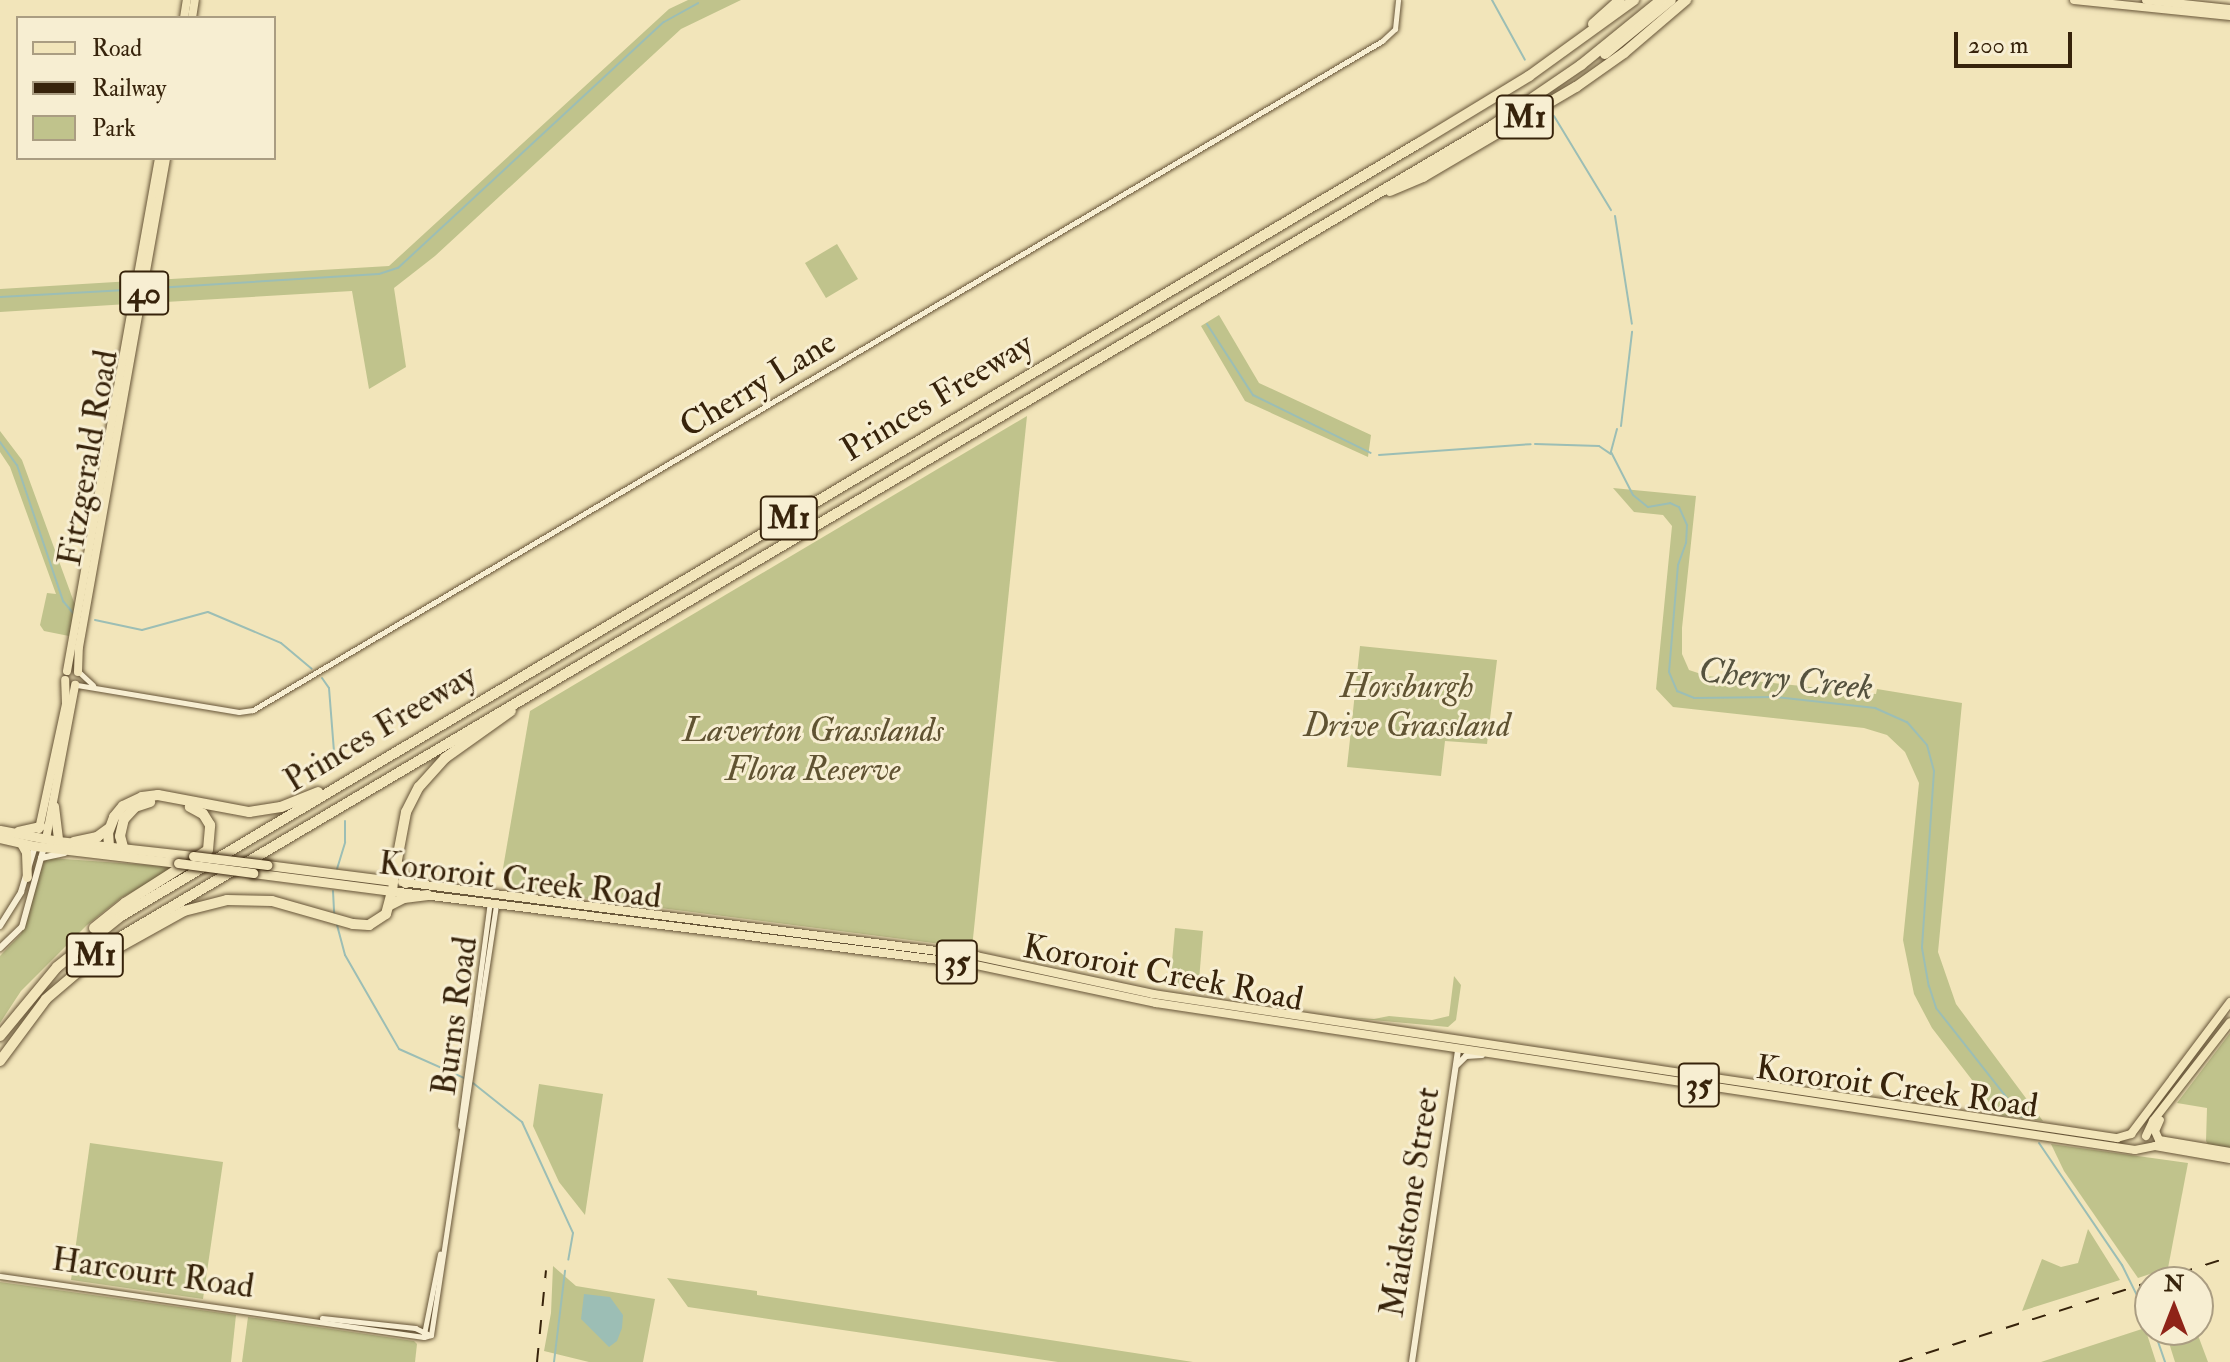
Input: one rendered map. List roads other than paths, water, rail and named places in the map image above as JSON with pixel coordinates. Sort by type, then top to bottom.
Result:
[{"type":"highway","points":[[1529,76],[1620,0]]},
{"type":"highway","name":"Princes Freeway","points":[[0,1036],[26,1000],[75,951],[121,916],[1529,76],[1634,0]]},
{"type":"highway","name":"Princes Freeway","points":[[0,1061],[53,992],[114,941],[1493,125],[1570,73],[1661,0]]},
{"type":"highway","points":[[1493,125],[1587,67],[1671,0]]},
{"type":"highway","name":"Princes Freeway","points":[[1349,209],[1423,177],[1576,87],[1624,53],[1686,0]]},
{"type":"highway","points":[[53,992],[115,948],[178,914],[210,903],[246,899],[272,901],[364,926],[379,921],[390,905],[406,812],[426,777],[456,749],[534,692]]},
{"type":"highway","points":[[74,846],[109,829],[123,806],[147,795],[240,811],[287,805],[330,786],[467,709]]},
{"type":"highway","points":[[26,1000],[108,915],[205,852],[211,829],[206,817],[195,809],[147,802],[132,809],[124,819],[120,836],[123,847]]},
{"type":"highway","points":[[54,806],[58,841]]},
{"type":"highway","points":[[2,833],[40,826]]},
{"type":"highway","points":[[109,829],[109,846],[131,857]]},
{"type":"highway","points":[[2,833],[41,842]]},
{"type":"highway","points":[[2,833],[21,843],[41,842]]},
{"type":"highway","name":"Kororoit Creek Road","points":[[41,842],[123,847],[267,865],[393,886]]},
{"type":"highway","name":"Kororoit Creek Road","points":[[41,842],[253,873],[393,886]]},
{"type":"highway","points":[[21,843],[26,852],[27,877]]},
{"type":"highway","points":[[399,848],[401,876],[406,883]]},
{"type":"highway","points":[[390,905],[404,898],[428,895]]},
{"type":"main road","points":[[2074,0],[2230,9]]},
{"type":"main road","points":[[2140,2],[2230,16]]},
{"type":"main road","name":"Fitzgerald Road","points":[[79,672],[79,647],[159,160]]},
{"type":"main road","name":"Fitzgerald Road","points":[[0,948],[22,927],[41,858],[40,826],[66,704],[66,676],[166,160]]},
{"type":"main road","points":[[66,676],[79,672]]},
{"type":"main road","name":"40","points":[[76,685],[79,672]]},
{"type":"main road","points":[[66,676],[76,685]]},
{"type":"main road","name":"Fitzgerald Road","points":[[0,926],[12,911],[54,806],[76,685]]},
{"type":"main road","points":[[41,858],[74,846]]},
{"type":"main road","name":"Kororoit Creek Road","points":[[393,886],[406,883],[493,900]]},
{"type":"main road","name":"Kororoit Creek Road","points":[[393,886],[428,895],[626,915],[962,958],[1199,1006],[1755,1087],[1867,1105],[1907,1116],[1962,1119],[2116,1138],[2131,1135]]},
{"type":"main road","points":[[2230,1002],[2131,1135],[2129,1143],[2138,1150],[2230,1022]]},
{"type":"main road","name":"Kororoit Creek Road","points":[[1308,1022],[1442,1047],[1458,1043],[1498,1055],[1755,1087]]},
{"type":"main road","name":"Maidstone Street","points":[[1412,1362],[1458,1043]]},
{"type":"main road","points":[[1442,1047],[1456,1067],[1470,1055],[1498,1055]]},
{"type":"main road","points":[[2159,1140],[2155,1129],[2170,1104]]},
{"type":"main road","name":"Kororoit Creek Road","points":[[1867,1105],[1901,1105],[2138,1150],[2155,1146],[2230,1159]]},
{"type":"main road","points":[[1901,1105],[1907,1116]]},
{"type":"main road","name":"35","points":[[2131,1135],[2138,1132],[2159,1140],[2230,1152]]},
{"type":"street","name":"Cherry Lane","points":[[76,685],[239,712],[253,710],[1382,41],[1395,29],[1398,0]]},
{"type":"street","name":"Cherry Lane","points":[[79,672],[85,681],[98,687]]},
{"type":"street","name":"Burns Road","points":[[431,1335],[493,900]]},
{"type":"street","name":"Burns Road","points":[[424,1334],[435,1266],[442,1245]]},
{"type":"street","name":"Harcourt Road","points":[[0,1276],[431,1335]]},
{"type":"water","points":[[584,1294],[610,1297],[623,1315],[617,1341],[609,1347],[581,1319]]},
{"type":"waterway","name":"Cherry Creek","points":[[1492,0],[1525,60]]},
{"type":"waterway","points":[[156,288],[379,274],[398,268],[664,22],[698,3]]},
{"type":"waterway","name":"Cherry Creek","points":[[1554,116],[1611,210]]},
{"type":"waterway","name":"Cherry Creek","points":[[1615,216],[1632,324]]},
{"type":"waterway","points":[[0,297],[126,290]]},
{"type":"waterway","points":[[1207,324],[1253,395],[1371,453]]},
{"type":"waterway","name":"Cherry Creek","points":[[1621,426],[1632,332]]},
{"type":"waterway","name":"Cherry Creek","points":[[1617,429],[1611,452],[1633,495],[1648,507],[1670,503],[1679,507],[1687,525],[1686,543],[1678,565],[1669,672],[1677,691],[1694,698],[1775,697],[1875,708],[1907,722],[1927,745],[1934,771],[1922,948],[1929,986],[1936,1008],[2022,1117]]},
{"type":"waterway","points":[[0,442],[17,465],[63,601],[73,613]]},
{"type":"waterway","points":[[1379,455],[1531,444]]},
{"type":"waterway","points":[[1535,444],[1599,446],[1611,454]]},
{"type":"waterway","points":[[95,620],[142,630],[208,612],[281,643],[312,669]]},
{"type":"waterway","points":[[322,678],[329,688],[335,765]]},
{"type":"waterway","points":[[337,869],[345,842],[345,821]]},
{"type":"waterway","points":[[333,891],[334,913]]},
{"type":"waterway","points":[[337,925],[345,955],[399,1049],[464,1078]]},
{"type":"waterway","points":[[473,1083],[522,1122],[573,1233],[568,1260]]},
{"type":"waterway","name":"Cherry Creek","points":[[2039,1143],[2122,1265],[2134,1289]]},
{"type":"waterway","points":[[554,1362],[565,1271]]},
{"type":"waterway","name":"Cherry Creek","points":[[2160,1346],[2165,1362]]},
{"type":"railway","points":[[2202,1266],[2230,1257]]},
{"type":"railway","points":[[537,1362],[546,1270]]},
{"type":"railway","points":[[1899,1362],[2134,1287]]},
{"type":"park label","name":"Horsburgh Drive Grassland","points":[[1407,706]]},
{"type":"park label","name":"Laverton Grasslands Flora Reserve","points":[[813,750]]}]
